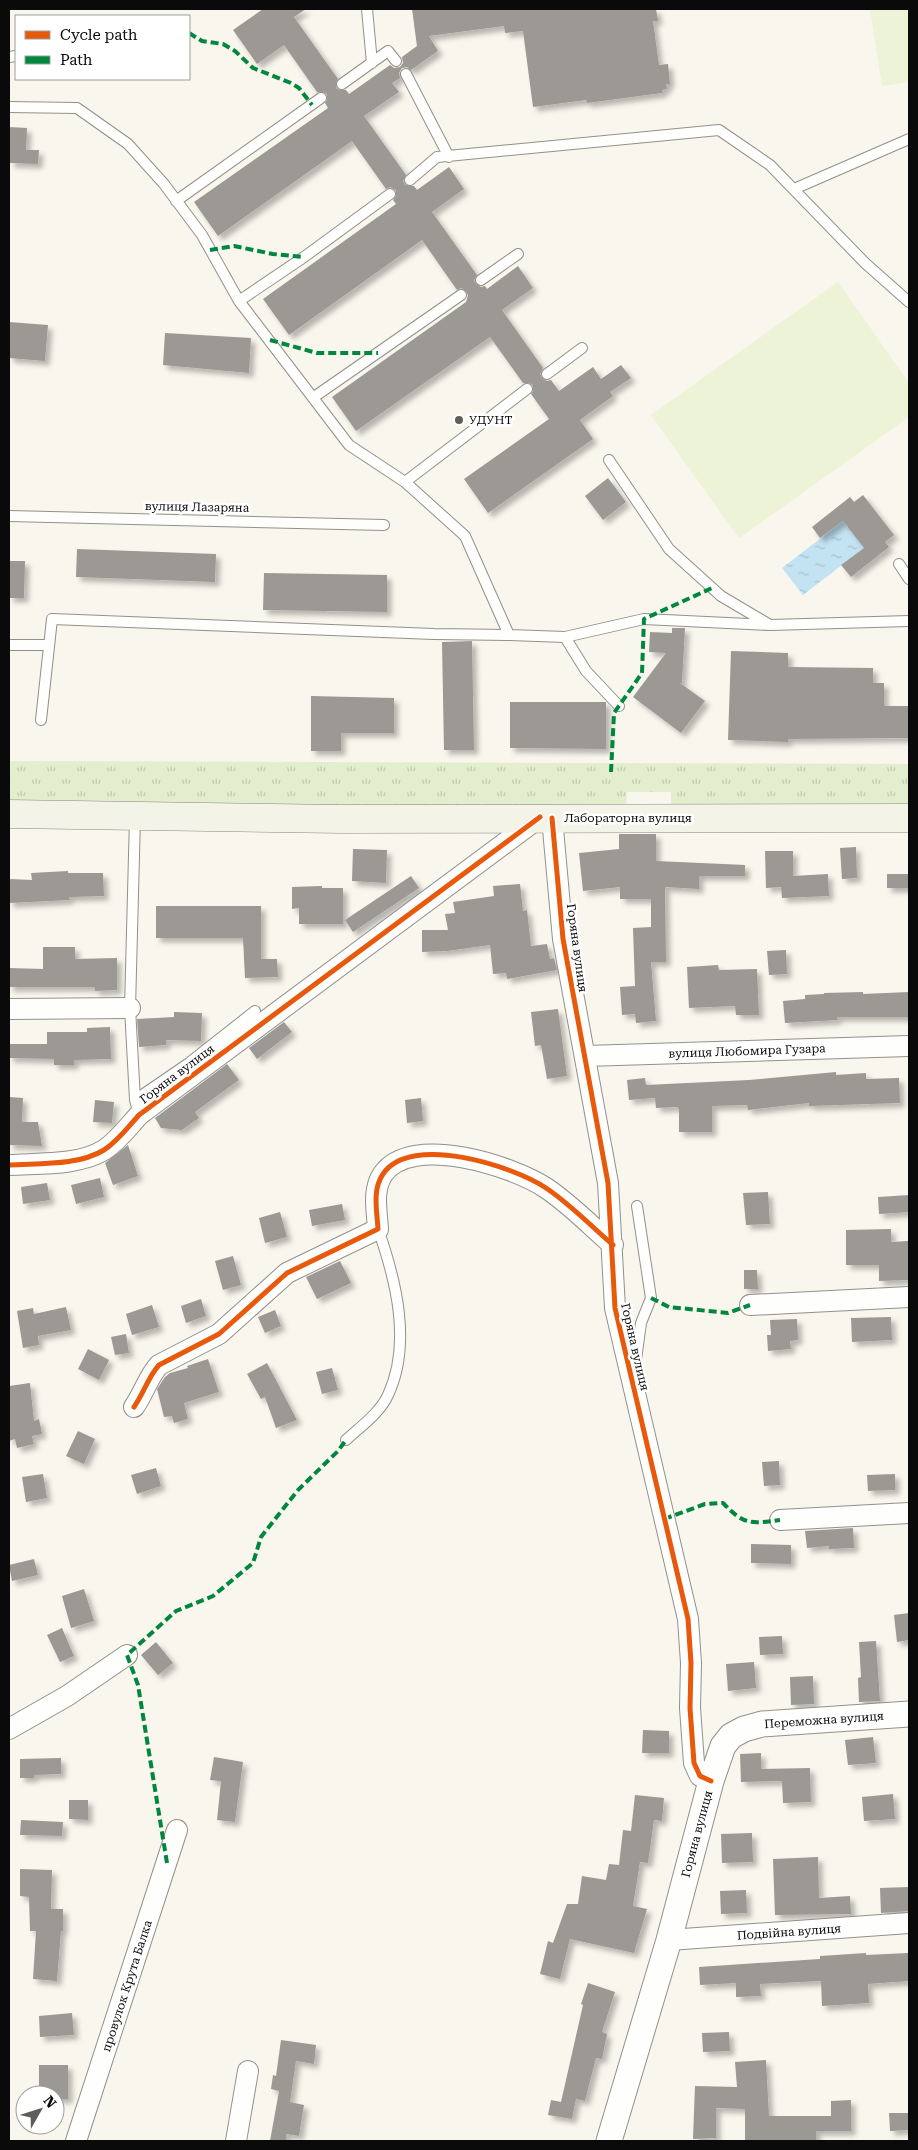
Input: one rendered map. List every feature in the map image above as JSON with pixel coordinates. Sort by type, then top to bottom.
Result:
[{"type":"main road","name":"Лабораторна вулиця","points":[[9,814],[341,819],[546,817],[604,819],[909,818]]},
{"type":"street","name":"Горяна вулиця","points":[[9,1165],[86,1158],[103,1150],[118,1139],[137,1107],[546,817],[563,939],[608,1183],[613,1245],[614,1308],[688,1619],[691,1663],[690,1708],[694,1763],[700,1776],[711,1781],[669,1940],[609,2141]]},
{"type":"street","points":[[9,1008],[130,1008]]},
{"type":"street","name":"вулиця Любомира Гузара","points":[[585,1056],[909,1046]]},
{"type":"street","points":[[134,1406],[141,1397],[152,1372],[159,1365],[219,1334],[287,1273],[378,1229],[376,1189],[383,1173],[397,1161],[438,1153],[494,1164],[524,1175],[547,1188],[613,1245]]},
{"type":"street","points":[[750,1305],[909,1297]]},
{"type":"street","points":[[780,1520],[909,1513]]},
{"type":"street","points":[[9,1728],[67,1696],[127,1655]]},
{"type":"street","name":"Переможна вулиця","points":[[711,1781],[723,1746],[731,1736],[744,1729],[762,1724],[909,1714]]},
{"type":"street","name":"провулок Крута Балка","points":[[76,2141],[177,1830]]},
{"type":"street","name":"Подвійна вулиця","points":[[669,1940],[909,1923]]},
{"type":"street","points":[[236,2141],[248,2071]]},
{"type":"lane","points":[[367,9],[372,63]]},
{"type":"lane","points":[[342,84],[388,51],[396,61]]},
{"type":"lane","points":[[406,74],[449,157]]},
{"type":"lane","points":[[176,201],[321,98]]},
{"type":"lane","points":[[9,107],[77,108],[128,144],[202,234],[239,301],[349,444],[405,482],[465,536],[509,635]]},
{"type":"lane","points":[[410,180],[437,158],[719,130],[770,165],[866,263],[909,302]]},
{"type":"lane","points":[[794,189],[909,139]]},
{"type":"lane","points":[[239,301],[304,257],[390,194]]},
{"type":"lane","points":[[481,280],[518,254]]},
{"type":"lane","points":[[314,397],[461,295]]},
{"type":"lane","points":[[547,374],[582,348]]},
{"type":"lane","points":[[405,482],[527,389]]},
{"type":"lane","points":[[609,460],[669,549],[721,596],[770,625]]},
{"type":"lane","name":"вулиця Лазаряна","points":[[9,516],[384,525]]},
{"type":"lane","points":[[899,564],[909,579]]},
{"type":"lane","points":[[41,720],[52,619],[565,638],[644,619],[770,625],[909,621]]},
{"type":"lane","points":[[565,638],[586,671],[619,706]]},
{"type":"lane","points":[[9,645],[49,645]]},
{"type":"lane","points":[[135,815],[130,1008],[137,1107]]},
{"type":"lane","points":[[137,1107],[255,1011]]},
{"type":"lane","points":[[633,1382],[641,1322],[651,1298],[637,1206]]},
{"type":"lane","points":[[346,1440],[377,1411],[388,1396],[396,1369],[400,1340],[400,1312],[378,1229]]},
{"type":"green space","points":[[870,9],[909,9],[909,82],[882,86]]},
{"type":"green space","points":[[838,282],[909,383],[909,417],[739,538],[651,415]]},
{"type":"green space","points":[[9,761],[909,764],[909,805],[671,807],[671,792],[627,792],[626,807],[9,804]]},
{"type":"water","points":[[843,521],[864,548],[803,595],[782,568]]},
{"type":"building","points":[[263,9],[306,9],[294,17],[338,79],[336,88],[346,90],[349,94],[390,65],[394,68],[400,67],[403,63],[402,57],[417,46],[412,9],[656,9],[658,21],[653,21],[659,65],[668,64],[670,84],[666,84],[667,89],[662,90],[662,93],[587,103],[586,100],[533,107],[523,31],[505,33],[504,26],[429,36],[438,51],[411,70],[407,67],[402,68],[399,73],[400,78],[392,83],[399,92],[364,116],[406,175],[403,181],[405,185],[414,186],[417,190],[449,167],[464,189],[432,212],[477,275],[474,280],[476,284],[481,287],[485,286],[487,289],[518,266],[533,288],[502,310],[543,368],[540,374],[542,378],[547,381],[551,380],[559,391],[593,367],[601,379],[621,365],[631,378],[610,392],[613,396],[580,420],[593,439],[488,513],[464,479],[549,419],[531,394],[533,385],[523,383],[490,337],[356,431],[332,397],[466,302],[468,295],[466,291],[461,288],[457,290],[422,240],[289,335],[263,299],[396,204],[393,200],[396,196],[396,190],[390,187],[386,189],[352,141],[218,236],[194,202],[328,108],[325,103],[327,94],[317,92],[284,45],[257,64],[233,30]]},
{"type":"building","points":[[9,127],[27,128],[26,150],[39,150],[38,164],[10,163]]},
{"type":"building","points":[[9,322],[48,325],[45,361],[9,358]]},
{"type":"building","points":[[165,333],[251,338],[249,373],[163,365]]},
{"type":"building","points":[[608,478],[626,502],[603,520],[585,496]]},
{"type":"building","points":[[863,495],[894,535],[885,542],[889,547],[851,577],[841,565],[864,548],[843,521],[820,538],[812,527],[850,497],[854,502]]},
{"type":"building","points":[[77,549],[216,554],[215,582],[76,577]]},
{"type":"building","points":[[9,561],[25,561],[24,598],[9,598]]},
{"type":"building","points":[[264,573],[387,575],[387,612],[263,610]]},
{"type":"building","points":[[672,628],[685,628],[682,683],[680,683],[705,701],[681,733],[633,697],[666,653],[649,652],[650,632],[672,633]]},
{"type":"building","points":[[472,641],[474,750],[444,750],[442,642]]},
{"type":"building","points":[[731,651],[788,653],[788,667],[873,668],[873,683],[884,683],[884,706],[909,706],[909,738],[788,739],[788,742],[728,740]]},
{"type":"building","points":[[311,696],[394,698],[394,733],[341,733],[341,751],[311,751]]},
{"type":"building","points":[[510,702],[606,702],[606,749],[510,748]]},
{"type":"building","points":[[619,834],[656,834],[656,861],[745,865],[745,876],[699,876],[699,889],[665,887],[666,962],[651,962],[656,1021],[636,1023],[635,1014],[622,1015],[620,987],[635,986],[633,928],[651,927],[651,899],[620,899],[620,887],[583,891],[579,853],[619,849]]},
{"type":"building","points":[[856,847],[857,878],[842,879],[840,848]]},
{"type":"building","points":[[353,849],[387,850],[386,883],[352,881]]},
{"type":"building","points":[[765,851],[793,851],[793,876],[828,874],[829,896],[782,898],[781,887],[766,888]]},
{"type":"building","points":[[68,871],[68,873],[103,873],[104,896],[69,897],[69,900],[9,903],[9,879],[32,880],[31,873]]},
{"type":"building","points":[[887,874],[909,874],[909,888],[887,888]]},
{"type":"building","points":[[411,876],[419,888],[353,932],[345,920]]},
{"type":"building","points":[[520,884],[523,911],[527,910],[531,946],[547,944],[550,959],[554,958],[557,970],[507,979],[506,973],[493,974],[490,945],[447,951],[422,952],[422,930],[448,930],[445,914],[455,913],[453,902],[494,896],[493,886]]},
{"type":"building","points":[[322,886],[322,888],[343,888],[343,924],[299,924],[299,908],[292,909],[292,887]]},
{"type":"building","points":[[156,906],[261,906],[261,959],[277,959],[278,977],[245,978],[243,938],[156,938]]},
{"type":"building","points":[[43,947],[75,947],[75,959],[117,958],[117,990],[95,991],[95,987],[9,987],[9,968],[43,969]]},
{"type":"building","points":[[786,950],[787,974],[769,975],[767,951]]},
{"type":"building","points":[[718,965],[719,970],[757,969],[759,1015],[736,1015],[735,1006],[689,1008],[687,967]]},
{"type":"building","points":[[863,992],[863,994],[909,992],[909,1017],[837,1017],[837,1020],[785,1023],[783,1001],[805,999],[805,995]]},
{"type":"building","points":[[558,1009],[567,1076],[547,1079],[541,1045],[535,1046],[531,1012]]},
{"type":"building","points":[[174,1012],[202,1013],[201,1041],[166,1040],[166,1045],[139,1047],[137,1019],[174,1017]]},
{"type":"building","points":[[284,1022],[292,1032],[257,1059],[249,1048]]},
{"type":"building","points":[[110,1027],[111,1059],[74,1060],[74,1065],[54,1065],[54,1059],[9,1058],[9,1044],[47,1044],[47,1032],[87,1032],[87,1028]]},
{"type":"building","points":[[227,1064],[239,1080],[195,1112],[199,1118],[182,1130],[161,1128],[155,1118]]},
{"type":"building","points":[[836,1072],[836,1075],[866,1073],[866,1079],[899,1078],[900,1103],[809,1106],[809,1103],[748,1110],[747,1105],[712,1106],[712,1132],[679,1132],[679,1109],[677,1107],[656,1108],[655,1098],[629,1100],[627,1080],[645,1078],[646,1085],[749,1080]]},
{"type":"building","points":[[9,1097],[23,1098],[22,1122],[38,1122],[42,1146],[9,1145]]},
{"type":"building","points":[[421,1098],[423,1121],[407,1123],[405,1100]]},
{"type":"building","points":[[95,1100],[114,1102],[112,1123],[93,1122]]},
{"type":"building","points":[[128,1145],[138,1176],[113,1185],[105,1163]]},
{"type":"building","points":[[100,1178],[104,1197],[76,1204],[71,1185]]},
{"type":"building","points":[[47,1183],[50,1200],[23,1204],[21,1187]]},
{"type":"building","points":[[768,1192],[770,1224],[746,1225],[743,1193]]},
{"type":"building","points":[[909,1195],[909,1212],[879,1214],[878,1197]]},
{"type":"building","points":[[342,1204],[345,1220],[312,1226],[309,1210]]},
{"type":"building","points":[[280,1212],[287,1237],[265,1243],[259,1218]]},
{"type":"building","points":[[891,1229],[891,1242],[908,1241],[909,1280],[879,1281],[879,1265],[846,1265],[846,1230]]},
{"type":"building","points":[[233,1256],[241,1285],[223,1290],[215,1261]]},
{"type":"building","points":[[340,1261],[351,1283],[317,1299],[306,1277]]},
{"type":"building","points":[[744,1270],[757,1270],[758,1289],[744,1289]]},
{"type":"building","points":[[201,1299],[206,1316],[186,1323],[181,1306]]},
{"type":"building","points":[[152,1305],[159,1327],[132,1335],[126,1314]]},
{"type":"building","points":[[66,1307],[71,1330],[38,1336],[39,1345],[23,1348],[17,1311],[33,1308],[34,1314]]},
{"type":"building","points":[[275,1310],[281,1326],[265,1333],[258,1317]]},
{"type":"building","points":[[891,1317],[892,1340],[852,1342],[851,1318]]},
{"type":"building","points":[[797,1319],[798,1340],[790,1341],[791,1349],[768,1351],[767,1335],[771,1335],[770,1320]]},
{"type":"building","points":[[126,1334],[129,1353],[115,1355],[111,1337]]},
{"type":"building","points":[[88,1349],[109,1360],[99,1380],[78,1369]]},
{"type":"building","points":[[208,1359],[219,1392],[184,1403],[188,1419],[174,1423],[172,1416],[164,1417],[157,1389],[165,1377],[170,1373],[188,1368],[187,1366]]},
{"type":"building","points":[[267,1363],[297,1420],[276,1428],[265,1397],[261,1399],[247,1374]]},
{"type":"building","points":[[332,1368],[338,1390],[322,1394],[316,1372]]},
{"type":"building","points":[[30,1383],[34,1421],[39,1419],[42,1434],[32,1436],[34,1444],[17,1448],[15,1439],[9,1441],[9,1386]]},
{"type":"building","points":[[78,1431],[95,1439],[84,1464],[66,1456]]},
{"type":"building","points":[[779,1461],[780,1485],[764,1486],[762,1462]]},
{"type":"building","points":[[156,1468],[161,1486],[137,1494],[131,1475]]},
{"type":"building","points":[[43,1474],[47,1498],[26,1502],[22,1477]]},
{"type":"building","points":[[895,1474],[895,1490],[868,1491],[867,1475]]},
{"type":"building","points":[[853,1528],[854,1548],[829,1549],[829,1546],[807,1548],[805,1531]]},
{"type":"building","points":[[751,1544],[791,1545],[791,1564],[751,1563]]},
{"type":"building","points":[[34,1559],[38,1575],[12,1581],[9,1565]]},
{"type":"building","points":[[84,1589],[94,1621],[71,1628],[62,1596]]},
{"type":"building","points":[[909,1613],[909,1640],[897,1642],[894,1615]]},
{"type":"building","points":[[62,1628],[74,1656],[60,1662],[47,1635]]},
{"type":"building","points":[[782,1636],[783,1654],[760,1655],[759,1637]]},
{"type":"building","points":[[876,1641],[880,1701],[859,1702],[858,1678],[861,1677],[859,1642]]},
{"type":"building","points":[[156,1642],[173,1663],[158,1675],[141,1655]]},
{"type":"building","points":[[754,1662],[756,1688],[728,1691],[726,1664]]},
{"type":"building","points":[[813,1676],[814,1704],[791,1705],[790,1677]]},
{"type":"building","points":[[643,1730],[669,1731],[669,1753],[642,1753]]},
{"type":"building","points":[[873,1737],[876,1763],[848,1765],[845,1740]]},
{"type":"building","points":[[761,1753],[761,1769],[810,1768],[811,1802],[783,1803],[782,1781],[741,1782],[740,1754]]},
{"type":"building","points":[[214,1757],[243,1762],[235,1822],[217,1820],[221,1781],[210,1780]]},
{"type":"building","points":[[61,1758],[61,1774],[34,1775],[34,1778],[20,1778],[20,1759]]},
{"type":"building","points":[[893,1794],[895,1819],[864,1821],[862,1797]]},
{"type":"building","points":[[635,1795],[664,1798],[662,1821],[654,1820],[648,1863],[640,1862],[633,1906],[647,1909],[634,1953],[570,1939],[560,1979],[540,1974],[548,1941],[553,1943],[567,1904],[578,1904],[582,1876],[606,1880],[609,1864],[619,1865],[623,1830],[631,1831]]},
{"type":"building","points":[[69,1800],[88,1800],[88,1820],[69,1819]]},
{"type":"building","points":[[21,1820],[63,1822],[62,1836],[20,1835]]},
{"type":"building","points":[[752,1833],[753,1862],[722,1863],[721,1834]]},
{"type":"building","points":[[818,1857],[819,1898],[850,1896],[851,1914],[775,1915],[773,1859]]},
{"type":"building","points":[[20,1869],[52,1870],[51,1909],[63,1909],[63,1931],[61,1931],[57,1981],[33,1979],[36,1931],[30,1931],[29,1897],[20,1896]]},
{"type":"building","points":[[909,1887],[909,1911],[881,1913],[880,1888]]},
{"type":"building","points":[[746,1890],[747,1913],[721,1914],[720,1891]]},
{"type":"building","points":[[866,1953],[866,1955],[908,1953],[909,1981],[868,1984],[869,2003],[822,2006],[821,1981],[760,1984],[761,1996],[736,1997],[736,1983],[700,1985],[699,1967],[820,1959],[820,1956]]},
{"type":"building","points":[[588,1983],[615,1992],[602,2032],[607,2034],[602,2059],[596,2058],[585,2101],[576,2099],[572,2119],[548,2115],[551,2100],[561,2102],[583,2005],[581,2004]]},
{"type":"building","points":[[72,2013],[74,2035],[40,2037],[39,2016]]},
{"type":"building","points":[[729,2032],[730,2051],[703,2052],[702,2033]]},
{"type":"building","points":[[281,2040],[316,2045],[314,2064],[296,2061],[290,2102],[304,2105],[299,2136],[286,2134],[286,2141],[270,2141],[279,2091],[271,2089],[273,2075],[276,2076]]},
{"type":"building","points":[[766,2060],[769,2116],[831,2116],[831,2101],[851,2100],[851,2131],[816,2131],[816,2141],[745,2141],[745,2109],[716,2108],[716,2138],[693,2139],[695,2086],[737,2087],[735,2062]]},
{"type":"building","points":[[39,2065],[68,2065],[68,2099],[65,2099],[65,2085],[39,2085]]},
{"type":"building","points":[[889,2113],[909,2113],[909,2130],[890,2131]]},
{"type":"marked path","points":[[190,34],[202,41],[223,44],[235,51],[253,68],[291,83],[299,88],[312,105]]},
{"type":"marked path","points":[[210,250],[234,246],[273,254],[304,257]]},
{"type":"marked path","points":[[270,340],[317,353],[378,353]]},
{"type":"marked path","points":[[611,772],[614,713],[642,673],[644,619],[712,588]]},
{"type":"marked path","points":[[651,1298],[669,1307],[728,1313],[750,1305]]},
{"type":"marked path","points":[[167,1863],[138,1685],[127,1655],[176,1611],[213,1596],[253,1563],[261,1537],[298,1490],[338,1451],[346,1440]]},
{"type":"marked path","points":[[664,1519],[705,1504],[723,1503],[737,1516],[748,1521],[780,1520]]},
{"type":"cycle path","points":[[9,1165],[70,1161],[82,1159],[104,1150],[139,1115],[540,817]]},
{"type":"cycle path","points":[[552,818],[563,939],[608,1183],[615,1308],[688,1619],[691,1663],[690,1708],[694,1763],[700,1776],[711,1781]]},
{"type":"cycle path","points":[[134,1407],[159,1365],[219,1334],[287,1273],[378,1229],[377,1187],[383,1174],[397,1162],[416,1156],[438,1155],[463,1157],[511,1171],[531,1179],[555,1194],[613,1245]]},
{"type":"place","name":"УДУНТ","points":[[459,420]]}]
